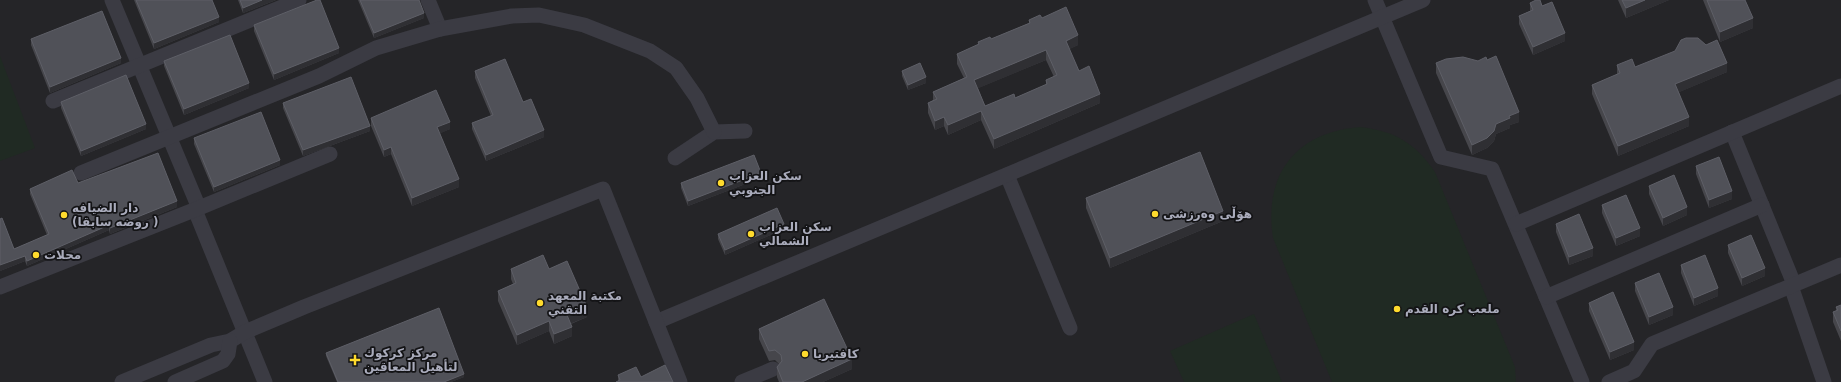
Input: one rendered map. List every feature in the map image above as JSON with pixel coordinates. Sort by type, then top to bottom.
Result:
[{"type":"street","points":[[112,0],[265,382]]},
{"type":"street","points":[[52,101],[299,0]]},
{"type":"street","points":[[428,0],[440,29]]},
{"type":"street","points":[[1375,0],[1442,157],[1492,169],[1582,382]]},
{"type":"street","points":[[656,322],[1423,0]]},
{"type":"street","points":[[81,173],[319,76],[376,48],[440,29],[512,16],[539,15],[584,25],[650,51],[676,68],[697,98],[714,132]]},
{"type":"street","points":[[1516,224],[1841,86]]},
{"type":"street","points":[[675,158],[714,132],[745,131]]},
{"type":"street","points":[[1732,132],[1793,285],[1824,382]]},
{"type":"street","points":[[0,287],[197,209],[330,154]]},
{"type":"street","points":[[1007,175],[1070,328]]},
{"type":"street","points":[[122,382],[212,345],[230,342],[245,332],[603,189],[680,382]]},
{"type":"street","points":[[1546,297],[1762,205]]},
{"type":"street","points":[[1609,382],[1638,377],[1652,344],[1841,265]]},
{"type":"street","points":[[175,382],[223,361],[228,354],[230,342]]},
{"type":"street","points":[[742,382],[773,369]]},
{"type":"shaded area","points":[[0,0],[1841,0],[1841,382],[0,382]]},
{"type":"shaded area","points":[[0,56],[35,148],[0,161]]},
{"type":"shaded area","name":"ملعب كره القدم","points":[[1360,127],[1394,135],[1403,140],[1420,153],[1435,172],[1515,367],[1516,382],[1332,382],[1273,238],[1271,215],[1273,194],[1279,176],[1289,160],[1302,147],[1318,137],[1337,131]]},
{"type":"shaded area","points":[[1254,314],[1282,382],[1184,382],[1170,351]]},
{"type":"building","points":[[136,0],[212,0],[219,17],[154,43]]},
{"type":"building","points":[[240,0],[262,0],[243,8]]},
{"type":"building","points":[[320,0],[339,48],[274,74],[254,25]]},
{"type":"building","points":[[360,0],[419,0],[424,13],[374,33]]},
{"type":"building","points":[[1540,0],[1542,6],[1552,2],[1565,33],[1533,47],[1519,16],[1533,10],[1530,3]]},
{"type":"building","points":[[1622,0],[1645,0],[1626,8]]},
{"type":"building","points":[[1707,0],[1745,0],[1753,18],[1720,32]]},
{"type":"building","points":[[1066,7],[1078,35],[1066,41],[1079,71],[1089,66],[1100,94],[994,139],[981,111],[948,125],[944,117],[935,121],[928,103],[937,99],[933,92],[967,77],[957,54],[979,44],[978,42],[990,37],[991,39],[1030,23],[1029,20],[1040,15],[1042,18]],"holes":[[[1046,50],[1057,75],[1046,80],[1047,84],[1015,98],[1014,94],[985,106],[974,80]]]},
{"type":"building","points":[[102,11],[121,58],[50,87],[31,39]]},
{"type":"building","points":[[230,35],[249,83],[184,109],[164,61]]},
{"type":"building","points":[[1686,38],[1698,38],[1706,45],[1717,40],[1727,63],[1675,84],[1689,117],[1618,146],[1592,85],[1620,73],[1617,65],[1632,59],[1635,67],[1675,51],[1681,40]]},
{"type":"building","points":[[1496,56],[1519,112],[1496,124],[1494,131],[1487,138],[1472,145],[1436,63],[1446,59],[1463,57],[1478,61],[1486,57],[1487,60]]},
{"type":"building","points":[[505,59],[523,102],[531,99],[544,130],[486,155],[472,123],[493,115],[475,71]]},
{"type":"building","points":[[920,63],[926,77],[908,85],[902,71]]},
{"type":"building","points":[[126,75],[146,124],[81,151],[61,102]]},
{"type":"building","points":[[351,77],[370,126],[303,150],[283,103]]},
{"type":"building","points":[[436,90],[450,122],[437,127],[459,179],[412,198],[391,147],[384,150],[371,118]]},
{"type":"building","points":[[261,112],[280,160],[214,187],[194,138]]},
{"type":"building","name":"هۆڵی وەرزشی","points":[[1200,152],[1223,211],[1110,258],[1086,198]]},
{"type":"building","points":[[158,153],[177,201],[110,228],[109,225],[27,261],[25,256],[0,265],[0,219],[2,218],[14,249],[49,234],[30,189],[72,170],[78,183]]},
{"type":"building","name":"سكن العزاب الجنوبي","points":[[754,155],[761,173],[688,201],[681,183]]},
{"type":"building","points":[[1719,157],[1732,191],[1709,200],[1696,166]]},
{"type":"building","points":[[1674,175],[1687,207],[1663,218],[1649,186]]},
{"type":"building","points":[[1626,195],[1640,228],[1616,238],[1602,205]]},
{"type":"building","name":"سكن العزاب الشمالي","points":[[777,208],[784,224],[725,250],[718,234]]},
{"type":"building","points":[[1579,214],[1593,248],[1569,257],[1556,224]]},
{"type":"building","points":[[1751,235],[1765,268],[1742,278],[1728,245]]},
{"type":"building","name":"مكتبة المعهد التقني","points":[[543,255],[549,269],[567,261],[587,307],[567,315],[572,327],[554,334],[549,321],[517,335],[498,291],[516,283],[511,269]]},
{"type":"building","points":[[1705,255],[1718,288],[1694,298],[1681,265]]},
{"type":"building","points":[[1659,273],[1673,307],[1649,317],[1635,283]]},
{"type":"building","points":[[1613,292],[1634,342],[1610,352],[1589,303]]},
{"type":"building","name":"کافتیریا","points":[[824,299],[852,359],[802,382],[783,382],[777,367],[782,361],[781,355],[775,350],[769,351],[759,329]]},
{"type":"building","points":[[1841,305],[1841,331],[1833,312],[1838,310],[1836,307]]},
{"type":"building","points":[[439,308],[464,374],[444,382],[338,382],[326,353]]},
{"type":"building","points":[[665,365],[673,382],[616,382],[620,380],[618,375],[636,367],[641,377]]},
{"type":"place","name":"سكن العزاب الجنوبي","points":[[721,183]]},
{"type":"place","name":"هۆڵی وەرزشی","points":[[1155,214]]},
{"type":"place","name":"دار الضيافه (روضه سابقا )","points":[[64,215]]},
{"type":"place","name":"سكن العزاب الشمالي","points":[[751,234]]},
{"type":"place","name":"محلات","points":[[36,255]]},
{"type":"place","name":"مكتبة المعهد التقني","points":[[540,303]]},
{"type":"place","name":"ملعب كره القدم","points":[[1397,309]]},
{"type":"place","name":"کافتیریا","points":[[805,354]]},
{"type":"place","name":"مركز كركوك لتأهيل المعاقين","points":[[355,360]]}]
